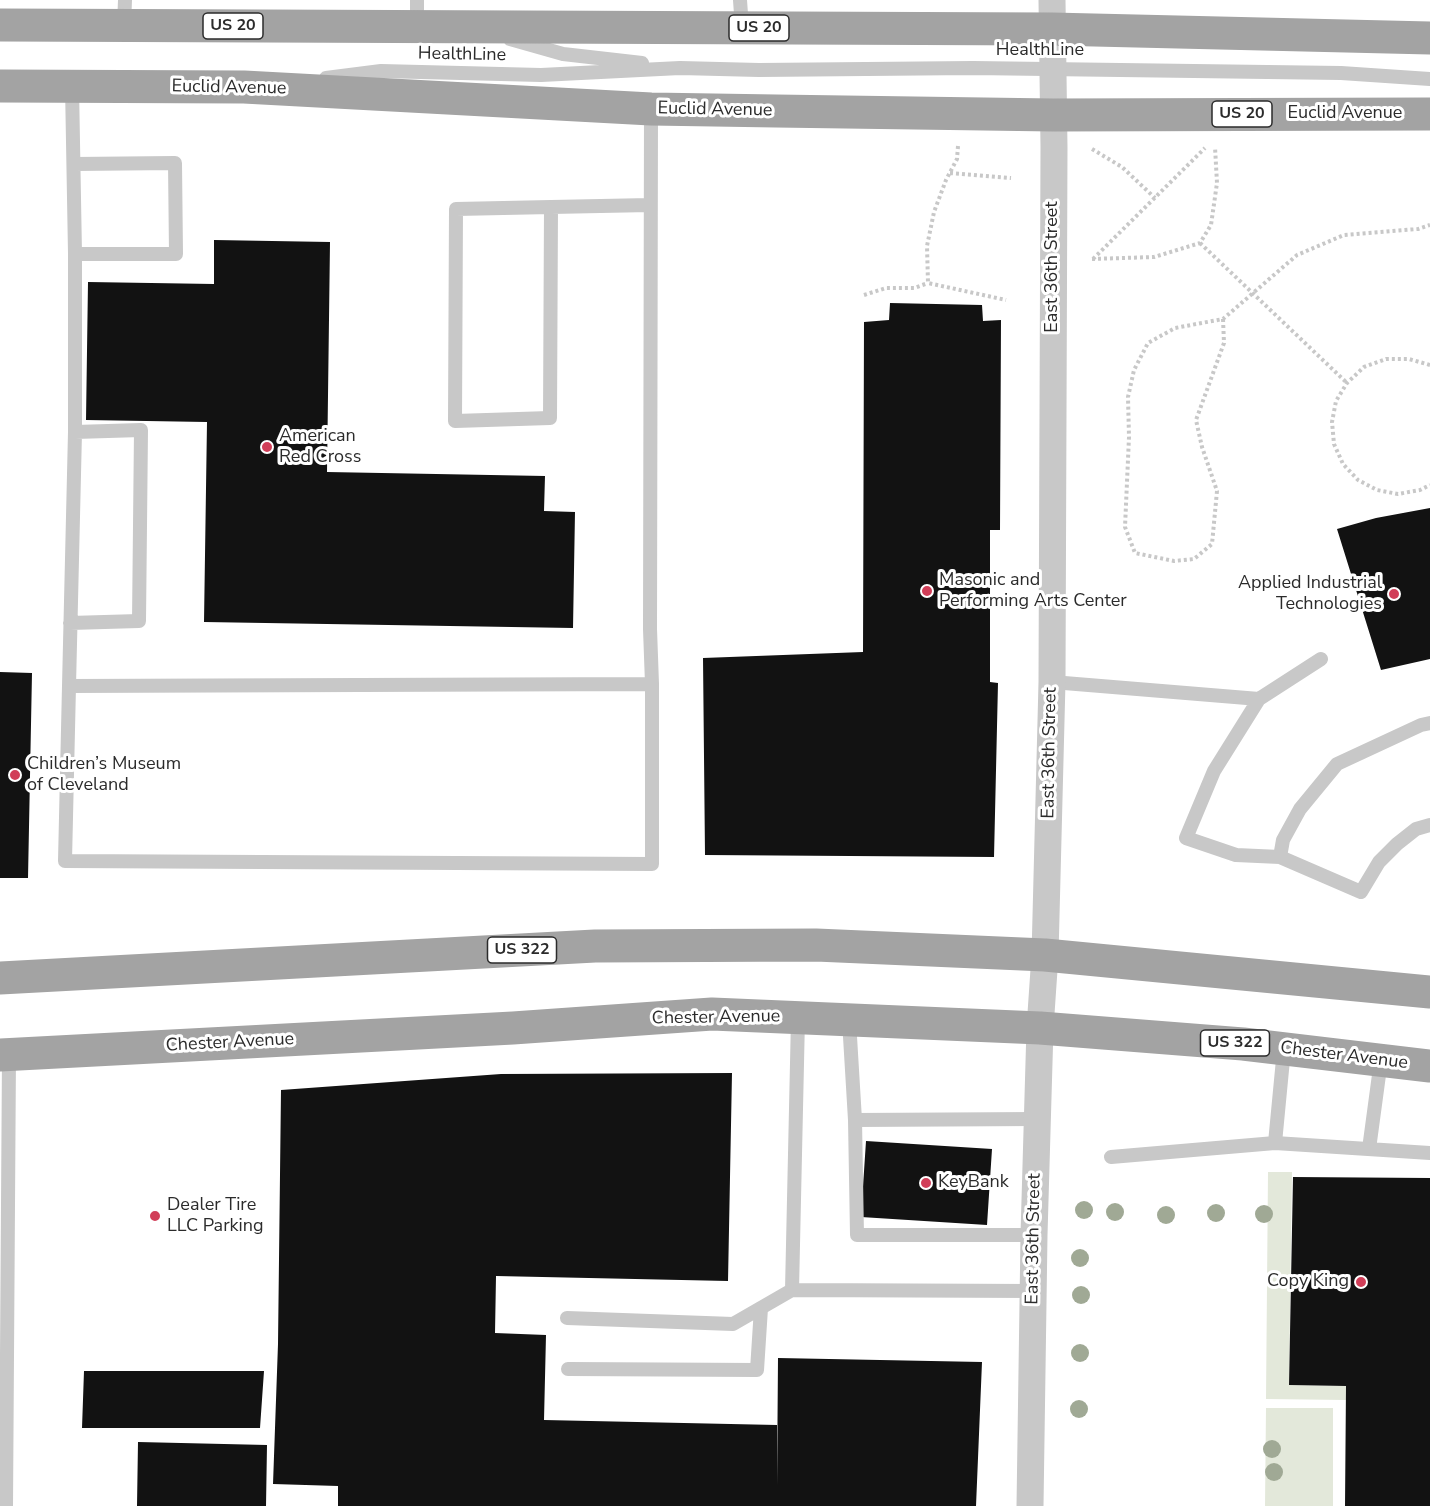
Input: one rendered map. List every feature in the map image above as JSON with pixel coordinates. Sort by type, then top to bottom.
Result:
[{"type":"main road","name":"US 20","points":[[0,26],[124,13],[417,13],[465,27],[741,14],[1052,14],[1430,38]]},
{"type":"main road","name":"Euclid Avenue","points":[[0,86],[244,87],[651,109],[1053,115],[1430,114]]},
{"type":"main road","name":"US 322","points":[[0,978],[596,946],[816,945],[1045,955],[1430,992]]},
{"type":"main road","name":"Chester Avenue","points":[[5,1054],[513,1028],[712,1014],[1040,1028],[1284,1049],[1430,1066]]},
{"type":"street","name":"East 36th Street","points":[[1030,1506],[1037,1119],[1045,955],[1052,682],[1052,14]]},
{"type":"lane","name":"HealthLine","points":[[465,27],[563,54],[680,68]]},
{"type":"lane","name":"HealthLine","points":[[244,87],[381,71],[541,75],[680,68],[1317,72],[1430,77]]},
{"type":"lane","points":[[72,86],[75,432],[65,861],[652,864],[651,109]]},
{"type":"lane","points":[[74,164],[175,163],[176,254],[75,254]]},
{"type":"lane","points":[[551,207],[550,418],[455,421],[456,210],[551,207],[650,206]]},
{"type":"lane","points":[[70,623],[139,621],[141,430],[75,432]]},
{"type":"lane","points":[[1321,659],[1259,699],[1214,771],[1186,838],[1236,855],[1280,857],[1361,892],[1379,862],[1397,843],[1416,829],[1430,825]]},
{"type":"lane","points":[[1052,682],[1259,699]]},
{"type":"lane","points":[[69,686],[652,684]]},
{"type":"lane","points":[[1280,857],[1283,840],[1300,809],[1337,764],[1421,725],[1430,723]]},
{"type":"lane","points":[[792,1290],[798,1018]]},
{"type":"lane","points":[[849,1020],[855,1120],[857,1235],[1034,1235]]},
{"type":"lane","points":[[1275,1143],[1284,1049]]},
{"type":"lane","points":[[5,1054],[6,1506]]},
{"type":"lane","points":[[1369,1149],[1381,1060]]},
{"type":"lane","points":[[855,1120],[1037,1119]]},
{"type":"lane","points":[[1111,1157],[1275,1143],[1430,1153]]},
{"type":"lane","points":[[567,1318],[733,1324],[792,1290],[1033,1292]]},
{"type":"lane","points":[[568,1369],[757,1370],[761,1308]]},
{"type":"path","points":[[1205,148],[1092,259],[1154,257],[1200,243],[1211,225],[1217,183],[1214,140]]},
{"type":"path","points":[[927,283],[927,246],[934,212],[957,159],[958,142]]},
{"type":"path","points":[[1090,147],[1122,167],[1155,198]]},
{"type":"path","points":[[950,173],[1011,178]]},
{"type":"path","points":[[1222,319],[1224,344],[1196,420],[1202,447],[1217,491],[1212,544],[1194,559],[1174,561],[1135,553],[1125,526],[1129,437],[1128,397],[1134,370],[1148,343],[1175,328],[1222,319],[1297,255],[1344,235],[1418,229],[1430,225]]},
{"type":"path","points":[[1200,243],[1347,382]]},
{"type":"path","points":[[864,295],[886,288],[914,288],[927,283],[1006,300]]},
{"type":"path","points":[[1430,365],[1409,359],[1386,359],[1364,367],[1347,382],[1336,401],[1332,422],[1334,444],[1343,464],[1358,480],[1377,490],[1398,494],[1420,490],[1430,485]]},
{"type":"shaded area","points":[[1268,1172],[1292,1172],[1289,1385],[1346,1386],[1346,1400],[1266,1399]]},
{"type":"shaded area","points":[[1266,1408],[1333,1408],[1333,1506],[1265,1506]]},
{"type":"building","name":"American Red Cross","points":[[214,240],[330,242],[327,472],[545,476],[544,511],[575,512],[573,628],[204,622],[207,422],[86,420],[88,282],[214,284]]},
{"type":"building","name":"Masonic and Performing Arts Center","points":[[890,303],[982,305],[983,321],[1001,320],[1000,530],[990,530],[990,682],[998,683],[994,857],[705,855],[703,658],[863,652],[864,322],[889,320]]},
{"type":"building","name":"Applied Industrial Technologies","points":[[1430,508],[1430,659],[1381,670],[1337,529],[1376,518]]},
{"type":"building","name":"Children’s Museum of Cleveland","points":[[0,672],[32,673],[28,878],[0,878]]},
{"type":"building","points":[[732,1073],[728,1281],[496,1276],[495,1333],[546,1335],[544,1420],[777,1425],[777,1486],[778,1358],[982,1362],[976,1506],[338,1506],[338,1486],[273,1484],[278,1344],[281,1090],[501,1074]]},
{"type":"building","name":"KeyBank","points":[[866,1141],[992,1149],[987,1225],[861,1217]]},
{"type":"building","name":"Copy King","points":[[1293,1177],[1430,1178],[1430,1506],[1345,1506],[1346,1386],[1289,1385]]},
{"type":"building","points":[[84,1371],[264,1371],[260,1428],[82,1428]]},
{"type":"building","points":[[138,1442],[267,1445],[266,1506],[137,1506]]},
{"type":"place","name":"American Red Cross","points":[[267,447]]},
{"type":"place","name":"Masonic and Performing Arts Center","points":[[927,591]]},
{"type":"place","name":"Applied Industrial Technologies","points":[[1394,594]]},
{"type":"place","name":"Children’s Museum of Cleveland","points":[[15,775]]},
{"type":"place","name":"KeyBank","points":[[926,1183]]},
{"type":"place","name":"Dealer Tire LLC Parking","points":[[155,1216]]},
{"type":"place","name":"Copy King","points":[[1361,1282]]}]
